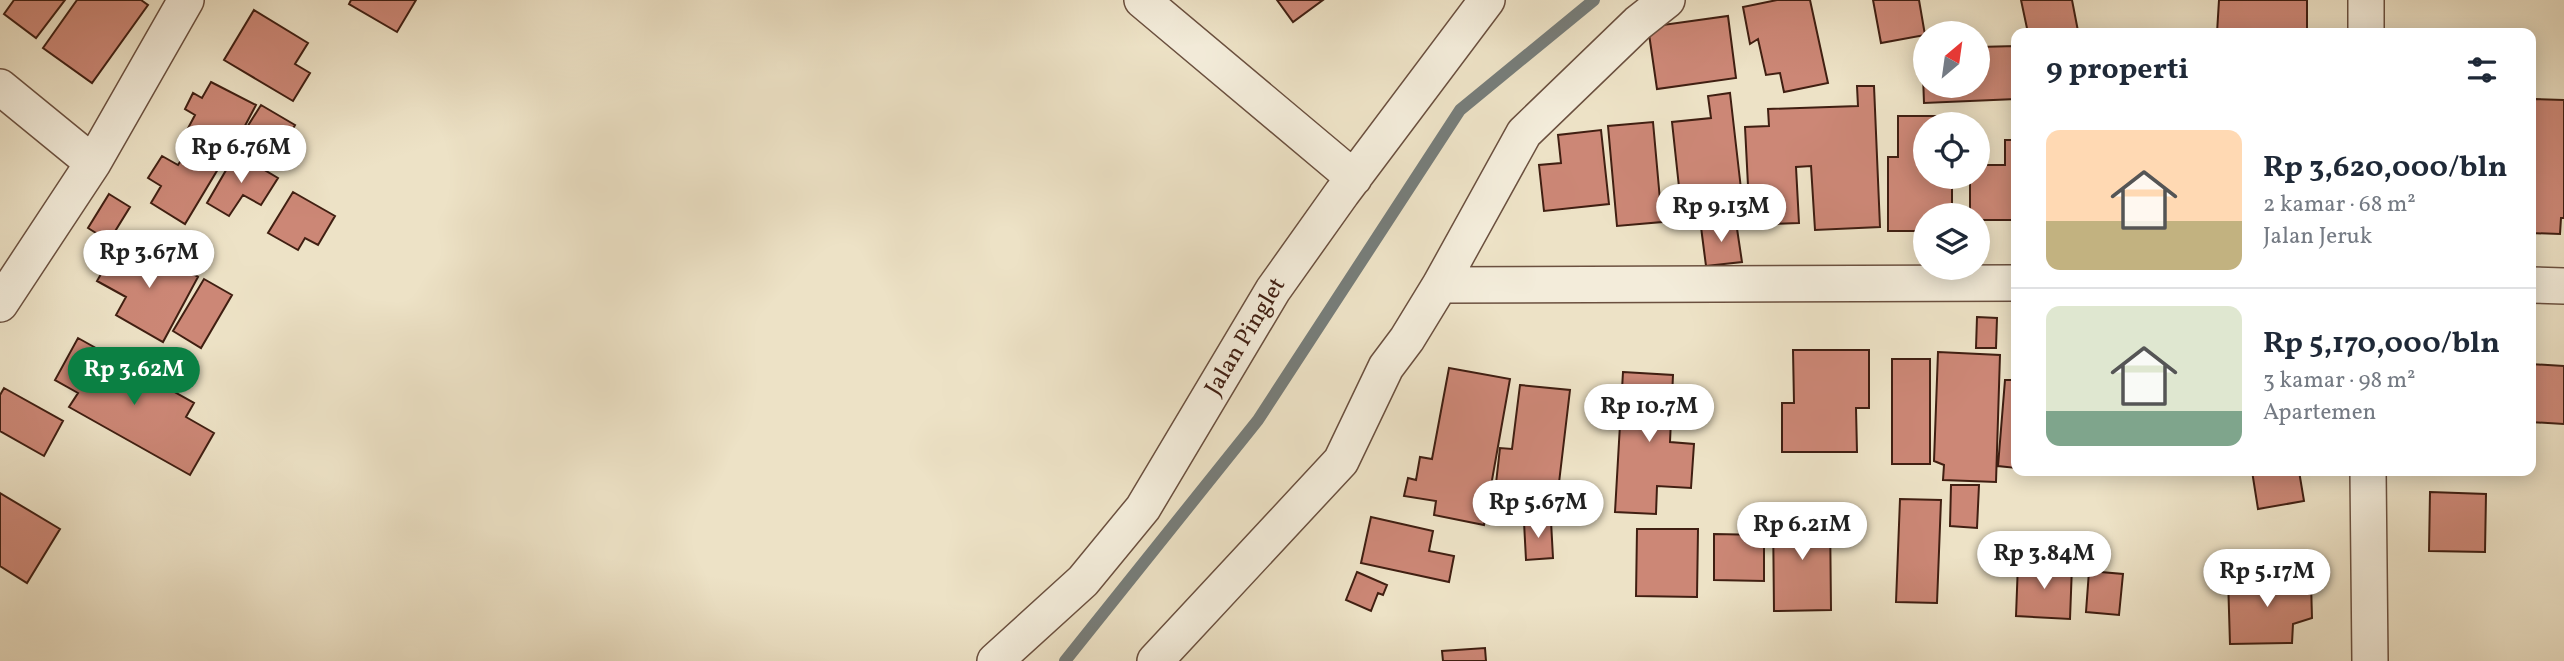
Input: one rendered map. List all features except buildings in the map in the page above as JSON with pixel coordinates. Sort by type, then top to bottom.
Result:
[{"type":"street","points":[[0,304],[93,163],[186,0]]},
{"type":"street","points":[[1142,0],[1354,178]]},
{"type":"street","name":"Jalan Pinglet","points":[[995,661],[1083,581],[1143,508],[1273,290],[1487,0]]},
{"type":"street","points":[[1155,661],[1341,461],[1386,367],[1407,339],[1440,285],[1524,133],[1638,23],[1667,0]]},
{"type":"street","points":[[2366,0],[2366,28]]},
{"type":"street","points":[[0,87],[93,163]]},
{"type":"street","points":[[1440,285],[2011,284]]},
{"type":"street","points":[[2536,285],[2564,286]]},
{"type":"street","points":[[2368,476],[2370,661]]},
{"type":"waterway","points":[[1065,661],[1258,420],[1460,110],[1594,0]]}]
